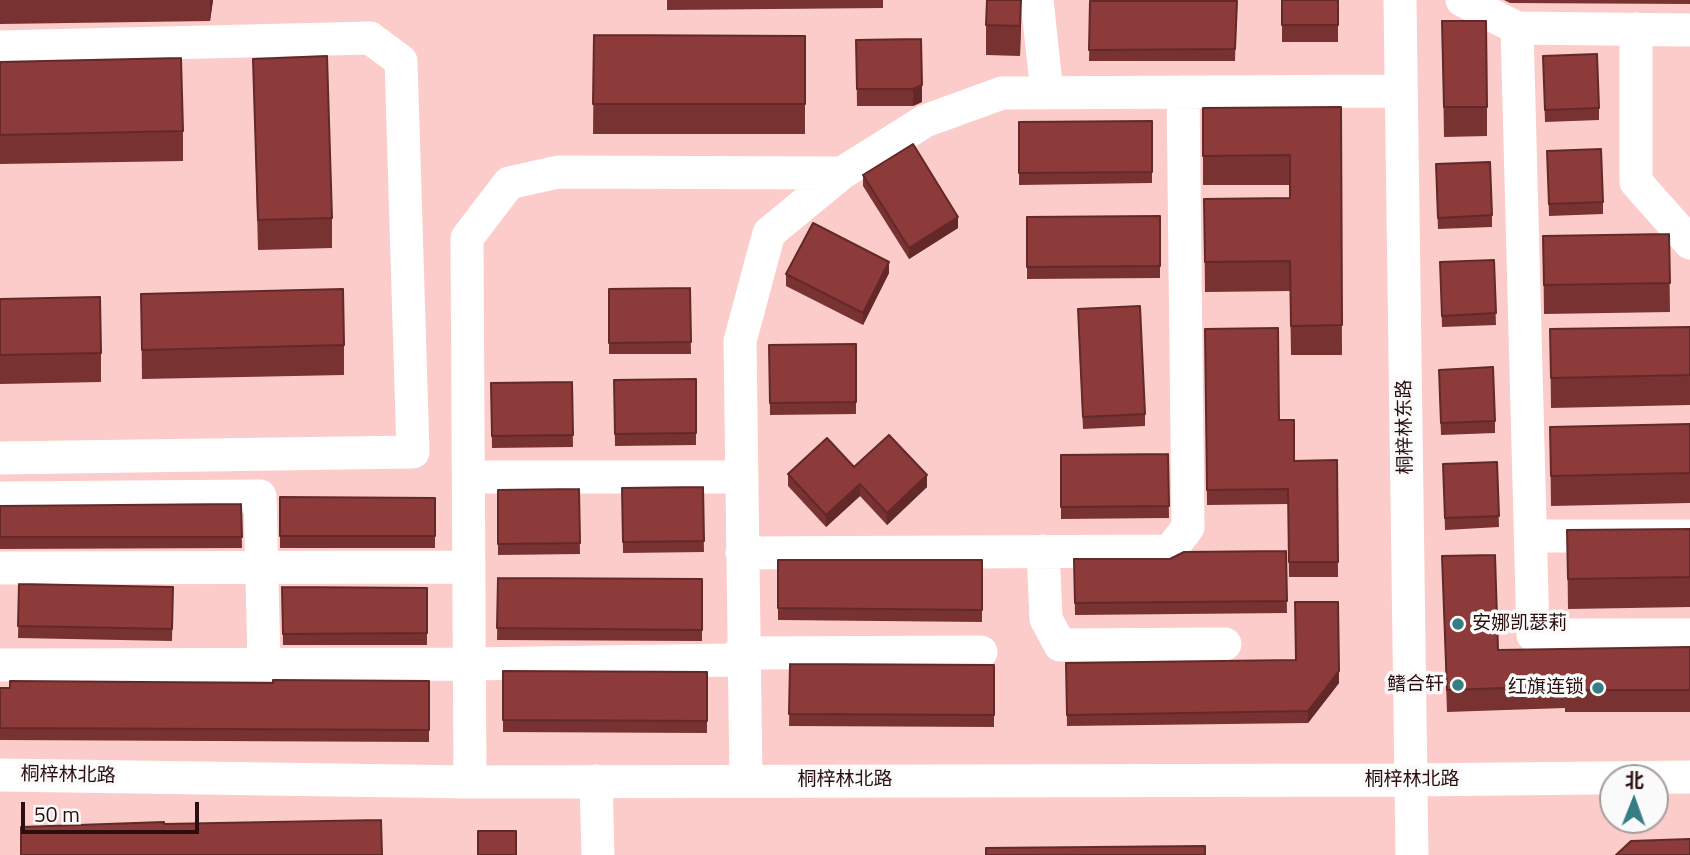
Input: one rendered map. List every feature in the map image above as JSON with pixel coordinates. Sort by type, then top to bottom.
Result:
[{"type":"street","points":[[1037,0],[1047,93]]},
{"type":"street","name":"桐梓林东路","points":[[1400,0],[1412,855]]},
{"type":"street","points":[[1462,0],[1517,28],[1690,30]]},
{"type":"street","points":[[1517,28],[1533,635],[1690,635]]},
{"type":"street","points":[[1636,29],[1636,182],[1690,243]]},
{"type":"street","points":[[0,47],[370,38],[401,61],[413,452],[0,457]]},
{"type":"street","points":[[742,553],[1170,551],[1188,527],[1184,92]]},
{"type":"street","points":[[746,780],[740,341],[769,233],[842,173],[925,121],[1002,93],[1401,92]]},
{"type":"street","points":[[470,782],[467,238],[509,183],[558,172],[842,173]]},
{"type":"street","points":[[469,477],[741,477]]},
{"type":"street","points":[[0,498],[260,496],[264,664]]},
{"type":"street","points":[[1531,536],[1690,536]]},
{"type":"street","points":[[1044,551],[1046,619],[1060,645],[1225,644]]},
{"type":"street","points":[[0,568],[469,567]]},
{"type":"street","points":[[0,664],[469,664],[729,660],[744,653],[981,652]]},
{"type":"street","name":"桐梓林北路","points":[[0,775],[470,782],[1690,777]]},
{"type":"street","points":[[596,780],[598,855]]},
{"type":"building","points":[[987,0],[1021,0],[1020,26],[986,25]]},
{"type":"building","points":[[1282,0],[1338,0],[1338,25],[1282,25]]},
{"type":"building","points":[[1090,1],[1237,1],[1235,49],[1089,50]]},
{"type":"building","points":[[1442,21],[1486,21],[1487,107],[1444,107]]},
{"type":"building","points":[[594,35],[805,36],[805,104],[593,104]]},
{"type":"building","points":[[921,39],[922,85],[913,89],[857,89],[856,40]]},
{"type":"building","points":[[1597,54],[1599,108],[1545,110],[1543,56]]},
{"type":"building","points":[[327,56],[332,218],[258,220],[253,59]]},
{"type":"building","points":[[181,58],[183,131],[0,135],[0,62]]},
{"type":"building","points":[[1341,107],[1342,325],[1291,326],[1290,261],[1205,262],[1204,199],[1290,198],[1290,155],[1203,156],[1203,108]]},
{"type":"building","points":[[1152,121],[1152,172],[1019,173],[1019,122]]},
{"type":"building","points":[[913,144],[958,217],[909,248],[863,175]]},
{"type":"building","points":[[1601,149],[1603,202],[1549,204],[1547,151]]},
{"type":"building","points":[[1490,162],[1492,215],[1438,218],[1436,164]]},
{"type":"building","points":[[1160,216],[1160,266],[1027,267],[1027,217]]},
{"type":"building","points":[[813,223],[889,262],[863,313],[786,274]]},
{"type":"building","points":[[1669,234],[1670,283],[1544,285],[1543,236]]},
{"type":"building","points":[[1494,260],[1496,313],[1442,316],[1440,262]]},
{"type":"building","points":[[690,288],[691,342],[609,343],[609,289]]},
{"type":"building","points":[[343,289],[344,345],[142,350],[141,294]]},
{"type":"building","points":[[100,297],[101,353],[0,355],[0,299]]},
{"type":"building","points":[[1140,306],[1145,414],[1083,417],[1078,309]]},
{"type":"building","points":[[1690,327],[1690,375],[1551,378],[1550,329]]},
{"type":"building","points":[[1278,328],[1279,420],[1294,420],[1294,461],[1337,460],[1338,562],[1289,562],[1288,489],[1207,490],[1205,329]]},
{"type":"building","points":[[856,344],[856,402],[770,403],[769,345]]},
{"type":"building","points":[[1493,367],[1495,421],[1441,423],[1439,370]]},
{"type":"building","points":[[696,379],[696,433],[615,434],[614,380]]},
{"type":"building","points":[[572,382],[573,435],[492,436],[491,383]]},
{"type":"building","points":[[1690,424],[1690,473],[1551,476],[1550,427]]},
{"type":"building","points":[[889,435],[927,475],[887,513],[860,484],[826,515],[788,474],[827,438],[854,467]]},
{"type":"building","points":[[1168,454],[1169,506],[1061,507],[1061,455]]},
{"type":"building","points":[[1497,462],[1499,516],[1445,518],[1443,464]]},
{"type":"building","points":[[703,487],[704,541],[623,542],[622,488]]},
{"type":"building","points":[[579,489],[580,543],[498,544],[498,490]]},
{"type":"building","points":[[280,497],[435,498],[435,536],[280,536]]},
{"type":"building","points":[[241,504],[242,537],[0,537],[0,506]]},
{"type":"building","points":[[1690,529],[1690,577],[1568,579],[1567,530]]},
{"type":"building","points":[[1286,551],[1287,601],[1075,603],[1074,559],[1170,559],[1184,552]]},
{"type":"building","points":[[1495,555],[1498,650],[1690,647],[1690,690],[1565,690],[1565,686],[1447,690],[1442,556]]},
{"type":"building","points":[[778,560],[982,560],[982,610],[778,608]]},
{"type":"building","points":[[498,578],[702,579],[702,630],[497,628]]},
{"type":"building","points":[[19,584],[173,587],[172,629],[18,626]]},
{"type":"building","points":[[282,587],[427,588],[427,633],[283,634]]},
{"type":"building","points":[[1295,602],[1338,602],[1339,671],[1308,711],[1067,715],[1066,663],[1296,660]]},
{"type":"building","points":[[790,664],[994,665],[994,715],[789,714]]},
{"type":"building","points":[[503,671],[707,672],[707,721],[503,720]]},
{"type":"building","points":[[273,680],[429,681],[429,730],[0,728],[0,688],[10,688],[10,681],[273,683]]},
{"type":"building","points":[[381,820],[382,855],[21,855],[21,827],[164,822]]},
{"type":"building","points":[[478,831],[516,831],[516,855],[478,855]]},
{"type":"building","points":[[1690,839],[1690,855],[1616,855],[1631,841]]},
{"type":"building","points":[[1205,846],[1205,855],[986,855],[986,848]]},
{"type":"place","name":"安娜凯瑟莉","points":[[1458,624]]},
{"type":"place","name":"鳍合轩","points":[[1458,685]]},
{"type":"place","name":"红旗连锁","points":[[1598,688]]}]
